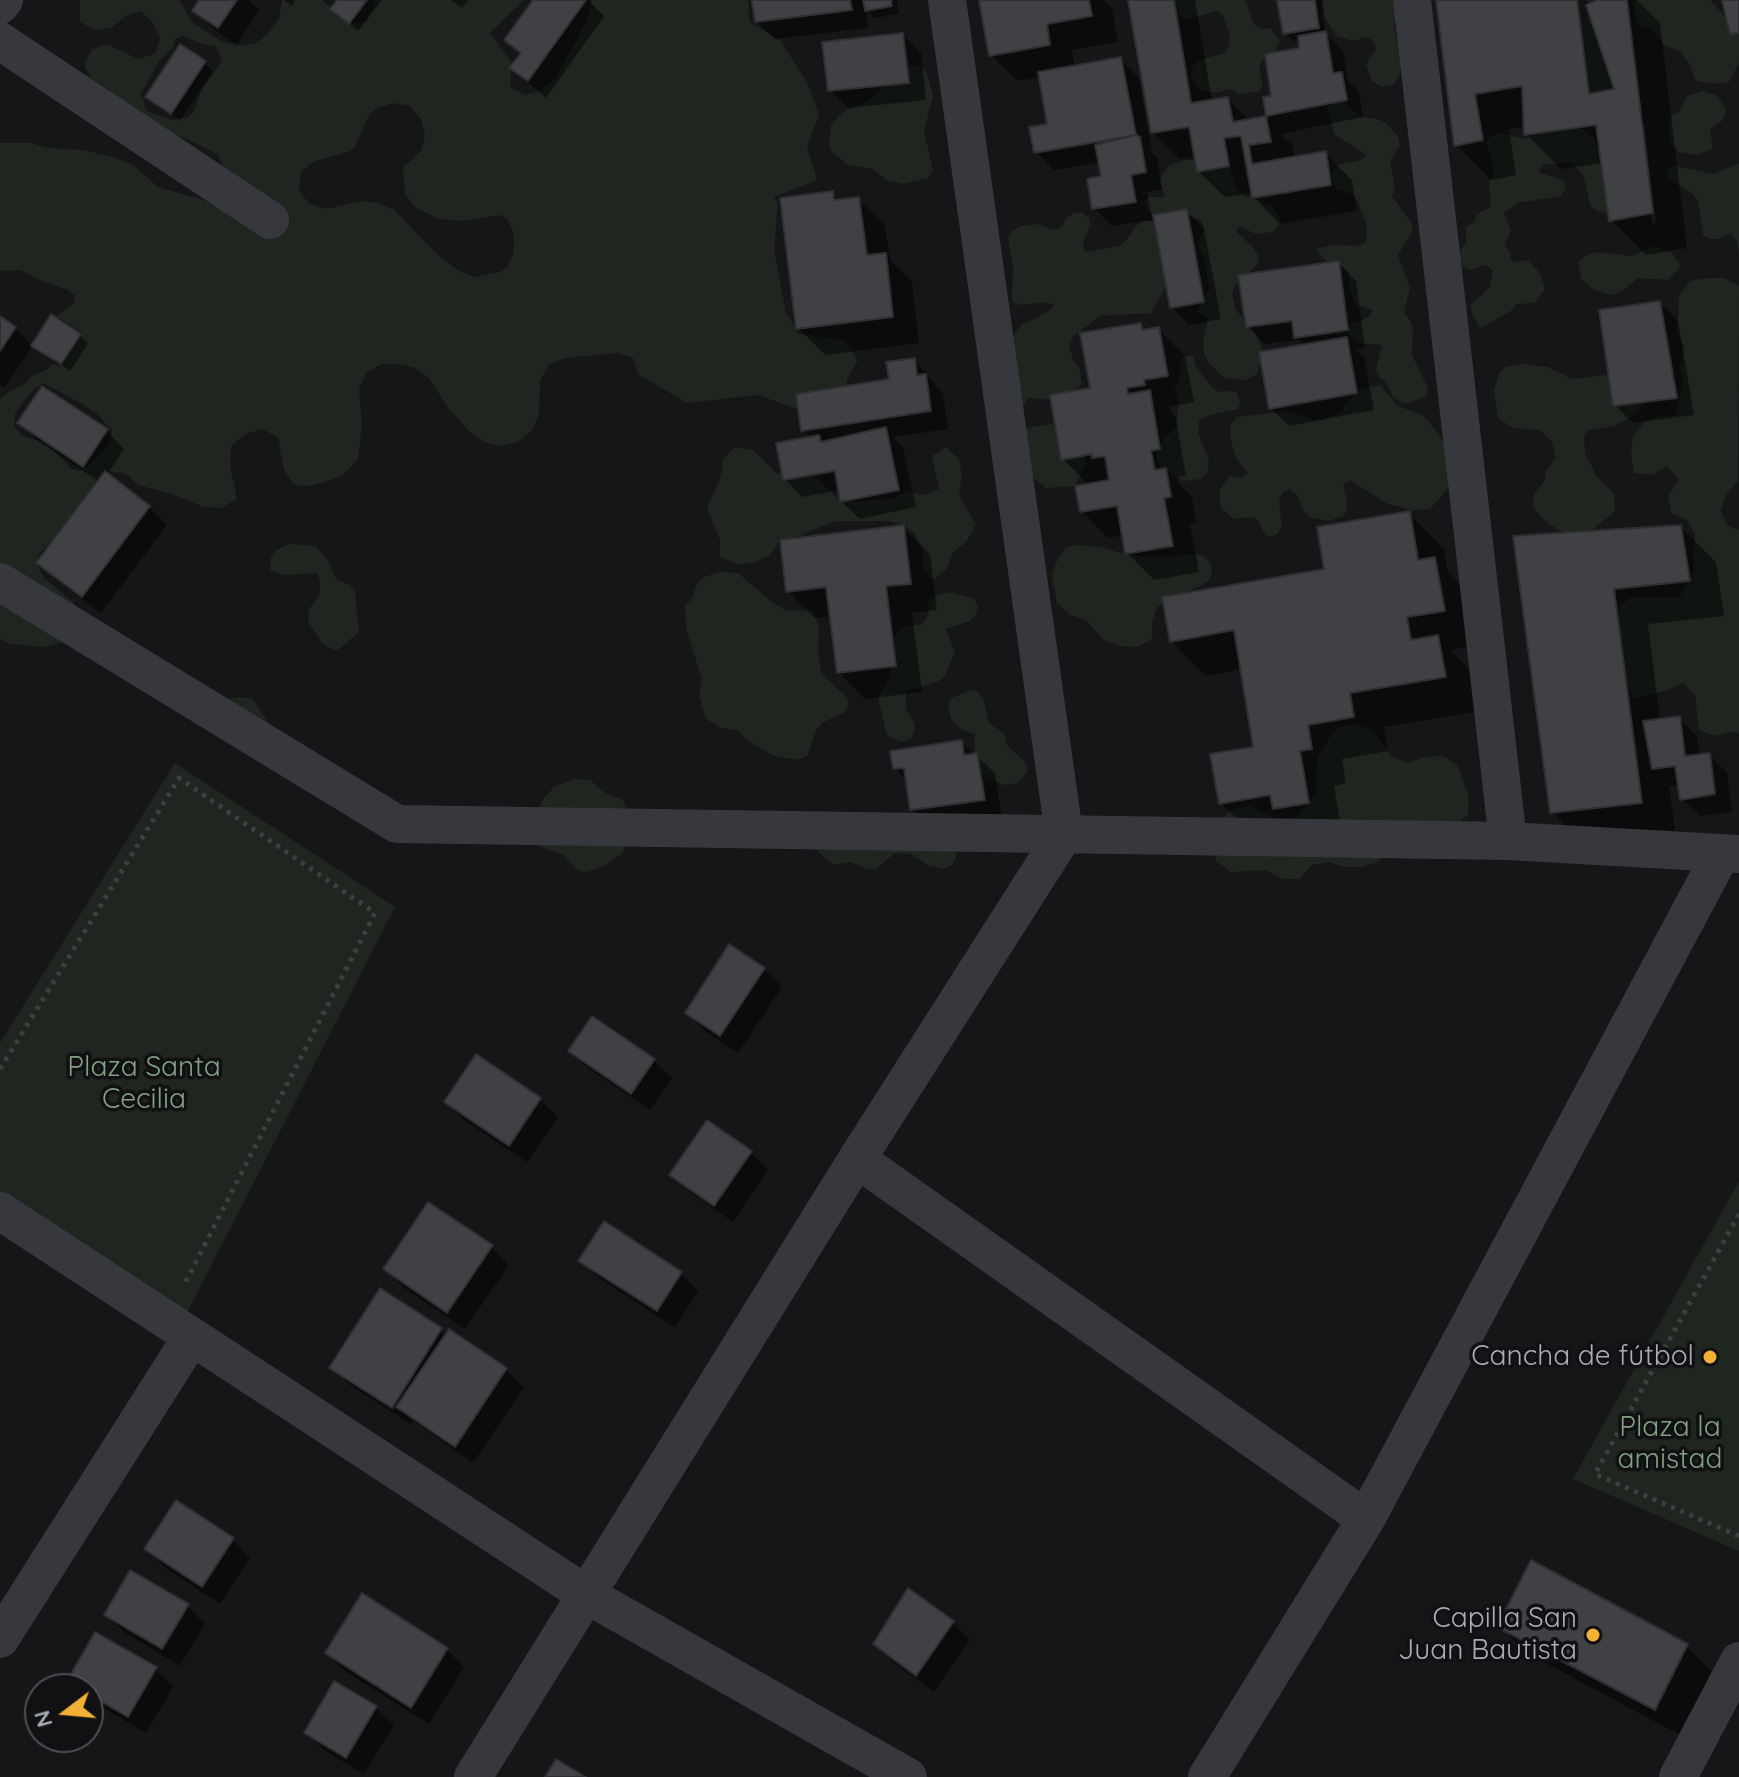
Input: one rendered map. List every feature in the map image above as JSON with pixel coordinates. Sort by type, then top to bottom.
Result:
[{"type":"street","points":[[0,5],[4,0]]},
{"type":"street","points":[[473,1777],[857,1159],[1064,834],[947,0]]},
{"type":"street","points":[[1412,0],[1508,841]]},
{"type":"street","points":[[0,41],[270,220]]},
{"type":"street","points":[[0,582],[397,824],[1508,841],[1730,854],[1366,1519],[1207,1777]]},
{"type":"street","points":[[857,1159],[1366,1519]]},
{"type":"street","points":[[0,1211],[587,1595],[908,1777]]},
{"type":"street","points":[[0,1639],[191,1338]]},
{"type":"street","points":[[1678,1777],[1739,1661]]},
{"type":"path","points":[[0,1069],[179,778],[375,913],[177,1298]]},
{"type":"path","points":[[1739,1214],[1595,1474],[1739,1536]]},
{"type":"green space","points":[[80,0],[179,0],[193,23],[223,42],[240,46],[257,43],[269,32],[279,18],[282,0],[322,0],[349,24],[366,22],[376,0],[524,0],[490,33],[511,62],[510,87],[525,95],[541,90],[555,79],[588,18],[592,0],[748,0],[750,22],[780,40],[808,84],[819,115],[807,146],[817,180],[774,197],[778,203],[774,249],[786,313],[799,334],[844,340],[858,360],[847,379],[846,392],[826,412],[794,408],[758,395],[687,403],[638,374],[633,358],[617,353],[565,358],[549,365],[540,380],[539,415],[532,431],[518,442],[501,446],[485,442],[470,432],[448,408],[429,378],[415,368],[381,364],[366,373],[359,390],[362,424],[358,459],[344,474],[328,481],[311,486],[294,485],[284,470],[278,438],[263,429],[245,434],[231,446],[230,465],[237,499],[221,508],[204,507],[138,485],[125,473],[105,471],[93,485],[90,502],[67,529],[40,552],[36,563],[44,578],[73,602],[82,618],[63,642],[46,647],[11,644],[0,639],[0,399],[25,384],[32,376],[48,369],[51,364],[60,366],[83,333],[57,316],[73,304],[75,296],[68,290],[20,270],[0,271],[0,143],[31,143],[116,158],[133,165],[158,187],[207,201],[224,171],[218,155],[188,139],[171,136],[93,80],[84,66],[91,50],[107,44],[138,59],[155,54],[160,38],[153,23],[141,11],[125,16],[111,28],[94,30],[80,22]],"holes":[[[183,36],[216,46],[222,61],[201,91],[189,117],[172,120],[147,111],[141,94],[159,61],[172,48],[175,39]],[[393,103],[410,106],[421,119],[425,135],[421,151],[403,168],[405,194],[415,207],[439,219],[465,221],[499,215],[507,219],[514,234],[514,252],[508,267],[500,272],[475,277],[459,271],[438,255],[394,210],[378,203],[361,201],[326,209],[309,203],[303,196],[299,188],[301,172],[315,161],[348,152],[355,147],[369,115],[375,109]],[[43,383],[82,404],[97,414],[112,431],[111,440],[91,464],[80,471],[72,469],[47,443],[23,436],[14,427],[15,414],[30,393]]]},
{"type":"green space","points":[[1172,0],[1245,0],[1254,24],[1261,29],[1270,28],[1280,42],[1276,51],[1262,60],[1259,69],[1263,86],[1257,92],[1239,94],[1231,89],[1214,93],[1198,89],[1191,74],[1193,66],[1200,60],[1224,53],[1230,38],[1223,15],[1216,11],[1182,18]]},
{"type":"green space","points":[[1323,0],[1411,0],[1394,24],[1401,63],[1394,84],[1381,87],[1371,80],[1366,64],[1376,49],[1374,41],[1366,37],[1353,41],[1336,36],[1325,18]]},
{"type":"green space","points":[[1574,0],[1591,0],[1585,4],[1612,88],[1590,93]]},
{"type":"green space","points":[[1633,0],[1710,0],[1735,27],[1739,36],[1739,63],[1729,82],[1712,84],[1695,80],[1690,65],[1680,51],[1664,45],[1653,31],[1637,24]]},
{"type":"green space","points":[[921,66],[927,73],[933,97],[924,130],[933,170],[928,178],[904,184],[886,180],[873,169],[848,165],[831,151],[829,143],[831,125],[843,112],[874,97],[904,67]]},
{"type":"green space","points":[[1703,91],[1716,95],[1726,109],[1722,121],[1710,132],[1713,149],[1696,155],[1679,152],[1669,138],[1669,120],[1679,113],[1687,96]]},
{"type":"green space","points":[[1341,100],[1361,117],[1386,123],[1398,136],[1400,145],[1390,161],[1395,187],[1392,196],[1412,224],[1412,232],[1398,255],[1410,288],[1404,313],[1413,328],[1412,355],[1428,388],[1426,396],[1409,403],[1393,397],[1386,382],[1379,377],[1376,369],[1382,345],[1356,343],[1350,338],[1348,330],[1353,323],[1369,317],[1373,310],[1356,305],[1350,290],[1349,273],[1343,267],[1327,262],[1316,249],[1333,245],[1358,246],[1366,242],[1367,226],[1358,202],[1353,195],[1337,189],[1333,182],[1332,173],[1337,165],[1361,160],[1367,155],[1335,135],[1328,109],[1332,102]]},
{"type":"green space","points":[[1580,126],[1593,138],[1605,162],[1612,205],[1607,213],[1591,207],[1583,174],[1570,162],[1544,165],[1538,172],[1563,180],[1566,187],[1561,196],[1518,203],[1504,213],[1511,230],[1505,246],[1511,253],[1510,257],[1513,262],[1528,260],[1540,273],[1545,289],[1534,303],[1516,304],[1511,311],[1480,328],[1471,305],[1490,287],[1493,271],[1487,265],[1470,270],[1462,266],[1460,258],[1461,249],[1466,243],[1466,226],[1474,223],[1477,214],[1491,207],[1489,182],[1493,166],[1486,142],[1492,135],[1500,133],[1525,139],[1540,132]]},
{"type":"green space","points":[[1186,160],[1229,166],[1237,189],[1243,195],[1271,205],[1280,217],[1279,226],[1273,232],[1256,234],[1240,227],[1236,232],[1259,257],[1257,265],[1235,286],[1232,294],[1236,310],[1255,333],[1263,349],[1257,374],[1245,380],[1224,378],[1204,354],[1203,341],[1208,318],[1196,312],[1209,288],[1205,261],[1198,244],[1204,229],[1202,221],[1186,214],[1161,218],[1153,215],[1143,204],[1149,197],[1165,197],[1160,181],[1164,172],[1170,165]]},
{"type":"green space","points":[[1739,163],[1739,253],[1736,240],[1730,233],[1719,239],[1703,235],[1698,201],[1693,194],[1670,180],[1666,173],[1671,165],[1713,174]]},
{"type":"green space","points":[[1082,212],[1089,218],[1090,226],[1083,243],[1085,252],[1119,246],[1144,221],[1153,221],[1159,226],[1166,281],[1164,290],[1151,313],[1100,316],[1073,337],[1069,344],[1073,360],[1079,366],[1082,383],[1071,395],[1053,400],[1028,398],[1020,413],[1011,339],[1022,325],[1049,311],[1054,305],[1046,302],[1020,305],[1012,301],[1013,266],[1008,239],[1012,231],[1020,226],[1037,224],[1054,230],[1062,226],[1066,218]]},
{"type":"green space","points":[[1654,246],[1670,252],[1679,262],[1680,267],[1668,280],[1638,278],[1624,290],[1611,295],[1594,290],[1581,279],[1578,262],[1585,256],[1597,252],[1631,256]]},
{"type":"green space","points":[[1724,278],[1739,286],[1738,481],[1726,495],[1721,511],[1728,526],[1739,530],[1739,733],[1715,736],[1699,730],[1695,695],[1683,683],[1634,699],[1619,648],[1617,611],[1629,598],[1680,597],[1693,572],[1695,535],[1687,520],[1671,513],[1668,496],[1679,480],[1667,466],[1652,475],[1634,473],[1631,455],[1633,437],[1643,423],[1658,416],[1676,415],[1684,348],[1677,332],[1679,297],[1690,281]]},
{"type":"green space","points":[[1193,355],[1196,367],[1212,387],[1219,392],[1237,393],[1240,401],[1238,409],[1209,415],[1199,421],[1198,433],[1209,461],[1207,473],[1200,479],[1184,481],[1161,468],[1156,456],[1160,443],[1176,428],[1179,402],[1175,389],[1181,373],[1179,364],[1184,356]]},
{"type":"green space","points":[[1524,364],[1548,367],[1572,379],[1615,374],[1645,398],[1637,414],[1614,426],[1589,430],[1584,436],[1585,453],[1596,475],[1614,494],[1615,511],[1589,533],[1564,533],[1536,511],[1534,494],[1556,458],[1552,441],[1539,430],[1513,428],[1498,418],[1494,391],[1499,373],[1506,367]]},
{"type":"green space","points":[[1380,385],[1398,406],[1423,415],[1444,441],[1449,481],[1447,490],[1430,509],[1413,510],[1388,504],[1350,480],[1343,484],[1347,500],[1344,516],[1328,521],[1310,517],[1290,489],[1282,493],[1279,502],[1282,527],[1277,534],[1269,537],[1259,521],[1252,517],[1234,519],[1221,508],[1219,491],[1229,476],[1242,478],[1248,473],[1237,459],[1231,441],[1231,424],[1237,417],[1290,411],[1314,420],[1323,419],[1340,413],[1363,388]]},
{"type":"green space","points":[[1051,424],[1059,426],[1084,449],[1086,464],[1075,486],[1046,488],[1031,476],[1025,428]]},
{"type":"green space","points":[[735,447],[753,450],[777,474],[791,465],[808,469],[841,502],[891,499],[907,491],[924,495],[939,489],[932,456],[946,447],[959,459],[962,477],[959,495],[976,525],[967,541],[953,552],[947,569],[932,580],[922,566],[922,549],[915,534],[904,525],[887,521],[835,521],[805,535],[780,540],[770,555],[753,563],[736,564],[720,557],[720,540],[707,508],[721,476],[723,459]]},
{"type":"green space","points":[[289,544],[315,546],[327,559],[336,579],[355,591],[359,632],[339,649],[323,644],[308,622],[309,609],[320,595],[317,573],[282,575],[270,570],[271,557]]},
{"type":"green space","points":[[1073,545],[1155,557],[1198,554],[1211,564],[1212,573],[1202,585],[1157,607],[1152,623],[1152,639],[1137,647],[1120,646],[1104,640],[1086,620],[1070,615],[1057,603],[1052,576],[1065,548]]},
{"type":"green space","points":[[720,572],[738,573],[787,611],[813,610],[819,627],[821,671],[849,703],[845,712],[822,723],[816,730],[808,755],[799,760],[774,756],[744,738],[738,730],[721,728],[706,719],[699,695],[702,679],[686,629],[685,605],[692,599],[697,583]]},
{"type":"green space","points":[[949,592],[974,599],[978,606],[976,614],[970,621],[946,629],[955,652],[945,676],[939,681],[906,691],[906,708],[915,732],[910,739],[901,742],[887,735],[878,698],[891,674],[890,648],[898,632],[905,626],[922,625],[929,614],[931,597]]},
{"type":"green space","points":[[974,689],[983,698],[989,723],[1004,733],[1007,745],[1026,763],[1028,771],[1017,783],[1004,785],[984,776],[978,770],[974,757],[975,734],[960,729],[951,719],[948,706],[951,698]]},
{"type":"green space","points":[[226,699],[253,699],[269,724]]},
{"type":"green space","points":[[1356,724],[1373,730],[1392,757],[1408,763],[1425,757],[1444,756],[1458,766],[1469,797],[1468,815],[1454,827],[1390,850],[1378,862],[1362,867],[1345,867],[1328,862],[1312,865],[1300,879],[1282,879],[1266,870],[1231,872],[1216,861],[1213,843],[1217,825],[1230,811],[1249,805],[1279,820],[1296,817],[1316,794],[1317,757],[1327,741],[1339,727]]},
{"type":"green space","name":"Plaza Santa Cecilia","points":[[175,763],[395,907],[186,1315],[0,1192],[0,1043]]},
{"type":"green space","points":[[576,779],[590,780],[607,794],[623,800],[631,822],[631,839],[622,854],[604,866],[587,872],[579,871],[563,855],[539,846],[539,808],[543,799],[555,786]]},
{"type":"green space","points":[[816,845],[957,849],[952,865],[944,869],[927,865],[912,854],[895,853],[876,869],[867,869],[850,862],[834,865],[819,853]]},
{"type":"green space","name":"Plaza la amistad","points":[[1739,1181],[1739,1551],[1573,1479]]},
{"type":"building","points":[[199,0],[237,0],[218,28],[192,11]]},
{"type":"building","points":[[337,0],[367,0],[349,24],[330,9]]},
{"type":"building","points":[[533,0],[586,0],[528,81],[509,68],[521,53],[504,40]]},
{"type":"building","points":[[752,0],[850,0],[852,10],[755,22]]},
{"type":"building","points":[[863,0],[891,0],[892,6],[865,11]]},
{"type":"building","points":[[979,0],[1089,0],[1092,16],[1047,24],[1050,45],[989,56]]},
{"type":"building","points":[[1128,0],[1174,0],[1191,103],[1228,97],[1233,122],[1266,116],[1271,142],[1249,145],[1252,164],[1326,151],[1331,185],[1252,198],[1241,136],[1224,138],[1229,166],[1197,172],[1189,127],[1151,133]]},
{"type":"building","points":[[1277,0],[1315,0],[1319,28],[1283,34]]},
{"type":"building","points":[[1436,0],[1577,0],[1589,94],[1614,89],[1586,5],[1597,0],[1627,0],[1653,213],[1609,221],[1596,125],[1524,135],[1522,86],[1475,94],[1483,140],[1454,146]]},
{"type":"building","points":[[1722,0],[1739,0],[1739,33],[1730,34]]},
{"type":"building","points":[[1326,31],[1333,73],[1342,72],[1347,100],[1266,116],[1263,97],[1271,96],[1265,54],[1299,48],[1298,36]]},
{"type":"building","points":[[903,33],[909,83],[828,91],[822,42]]},
{"type":"building","points":[[180,44],[206,61],[171,114],[145,97]]},
{"type":"building","points":[[1121,57],[1136,135],[1034,153],[1029,127],[1047,124],[1038,72]]},
{"type":"building","points":[[1136,135],[1140,137],[1146,172],[1131,175],[1136,202],[1092,209],[1087,179],[1101,176],[1095,145]]},
{"type":"building","points":[[833,191],[834,200],[859,197],[867,255],[886,253],[893,317],[796,329],[780,198]]},
{"type":"building","points":[[1187,209],[1204,302],[1170,308],[1153,215]]},
{"type":"building","points":[[1339,261],[1348,330],[1294,338],[1292,321],[1246,327],[1238,275]]},
{"type":"building","points":[[1660,301],[1677,398],[1613,406],[1599,310]]},
{"type":"building","points":[[51,314],[81,334],[61,364],[31,346]]},
{"type":"building","points":[[0,316],[16,327],[0,351]]},
{"type":"building","points":[[1141,323],[1142,330],[1159,327],[1168,376],[1144,380],[1145,385],[1127,388],[1128,394],[1150,390],[1160,449],[1151,451],[1155,470],[1166,468],[1171,497],[1164,498],[1173,546],[1125,554],[1117,506],[1080,512],[1075,486],[1109,480],[1105,456],[1092,458],[1092,454],[1061,460],[1050,395],[1090,388],[1080,333]]},
{"type":"building","points":[[1347,337],[1357,393],[1269,409],[1259,352]]},
{"type":"building","points":[[915,358],[917,375],[926,374],[931,411],[801,431],[796,394],[889,379],[886,362]]},
{"type":"building","points":[[42,386],[108,429],[83,467],[17,423]]},
{"type":"building","points":[[886,427],[899,490],[840,502],[835,471],[783,480],[776,443],[819,435],[821,442]]},
{"type":"building","points":[[105,471],[150,506],[82,597],[36,563]]},
{"type":"building","points":[[1410,511],[1418,560],[1435,557],[1445,611],[1407,617],[1411,640],[1438,635],[1446,677],[1350,693],[1354,717],[1308,725],[1312,749],[1300,751],[1309,803],[1273,809],[1270,795],[1219,804],[1210,754],[1253,747],[1234,630],[1170,642],[1162,597],[1324,569],[1317,527]]},
{"type":"building","points":[[904,525],[911,584],[886,586],[896,666],[837,673],[826,587],[786,592],[780,540]]},
{"type":"building","points":[[1681,525],[1690,581],[1614,589],[1642,803],[1550,813],[1513,536]]},
{"type":"building","points":[[1680,716],[1685,756],[1710,753],[1715,794],[1680,800],[1675,766],[1652,769],[1643,721]]},
{"type":"building","points":[[962,740],[964,755],[977,753],[985,800],[910,810],[904,768],[893,769],[890,751]]},
{"type":"building","points":[[729,944],[765,968],[720,1036],[685,1013]]},
{"type":"building","points":[[592,1016],[655,1059],[631,1094],[568,1051]]},
{"type":"building","points":[[476,1054],[541,1098],[509,1146],[444,1102]]},
{"type":"building","points":[[707,1120],[752,1151],[714,1206],[669,1175]]},
{"type":"building","points":[[428,1202],[493,1245],[447,1313],[383,1269]]},
{"type":"building","points":[[604,1221],[682,1272],[657,1311],[578,1261]]},
{"type":"building","points":[[380,1288],[442,1328],[392,1408],[329,1368]]},
{"type":"building","points":[[449,1329],[507,1368],[455,1447],[396,1407]]},
{"type":"building","points":[[176,1500],[234,1538],[202,1587],[144,1549]]},
{"type":"building","name":"Capilla San Juan Bautista","points":[[1531,1560],[1688,1644],[1655,1710],[1497,1627]]},
{"type":"building","points":[[130,1570],[189,1604],[162,1649],[104,1615]]},
{"type":"building","points":[[908,1588],[954,1621],[916,1676],[873,1644]]},
{"type":"building","points":[[362,1593],[448,1648],[411,1708],[325,1653]]},
{"type":"building","points":[[95,1632],[157,1667],[128,1717],[104,1703],[104,1673],[72,1673]]},
{"type":"building","points":[[334,1681],[377,1706],[346,1758],[304,1733]]},
{"type":"building","points":[[556,1759],[586,1777],[545,1777]]},
{"type":"place","name":"Cancha de fútbol","points":[[1710,1357]]},
{"type":"place","name":"Capilla San Juan Bautista","points":[[1593,1635]]}]
